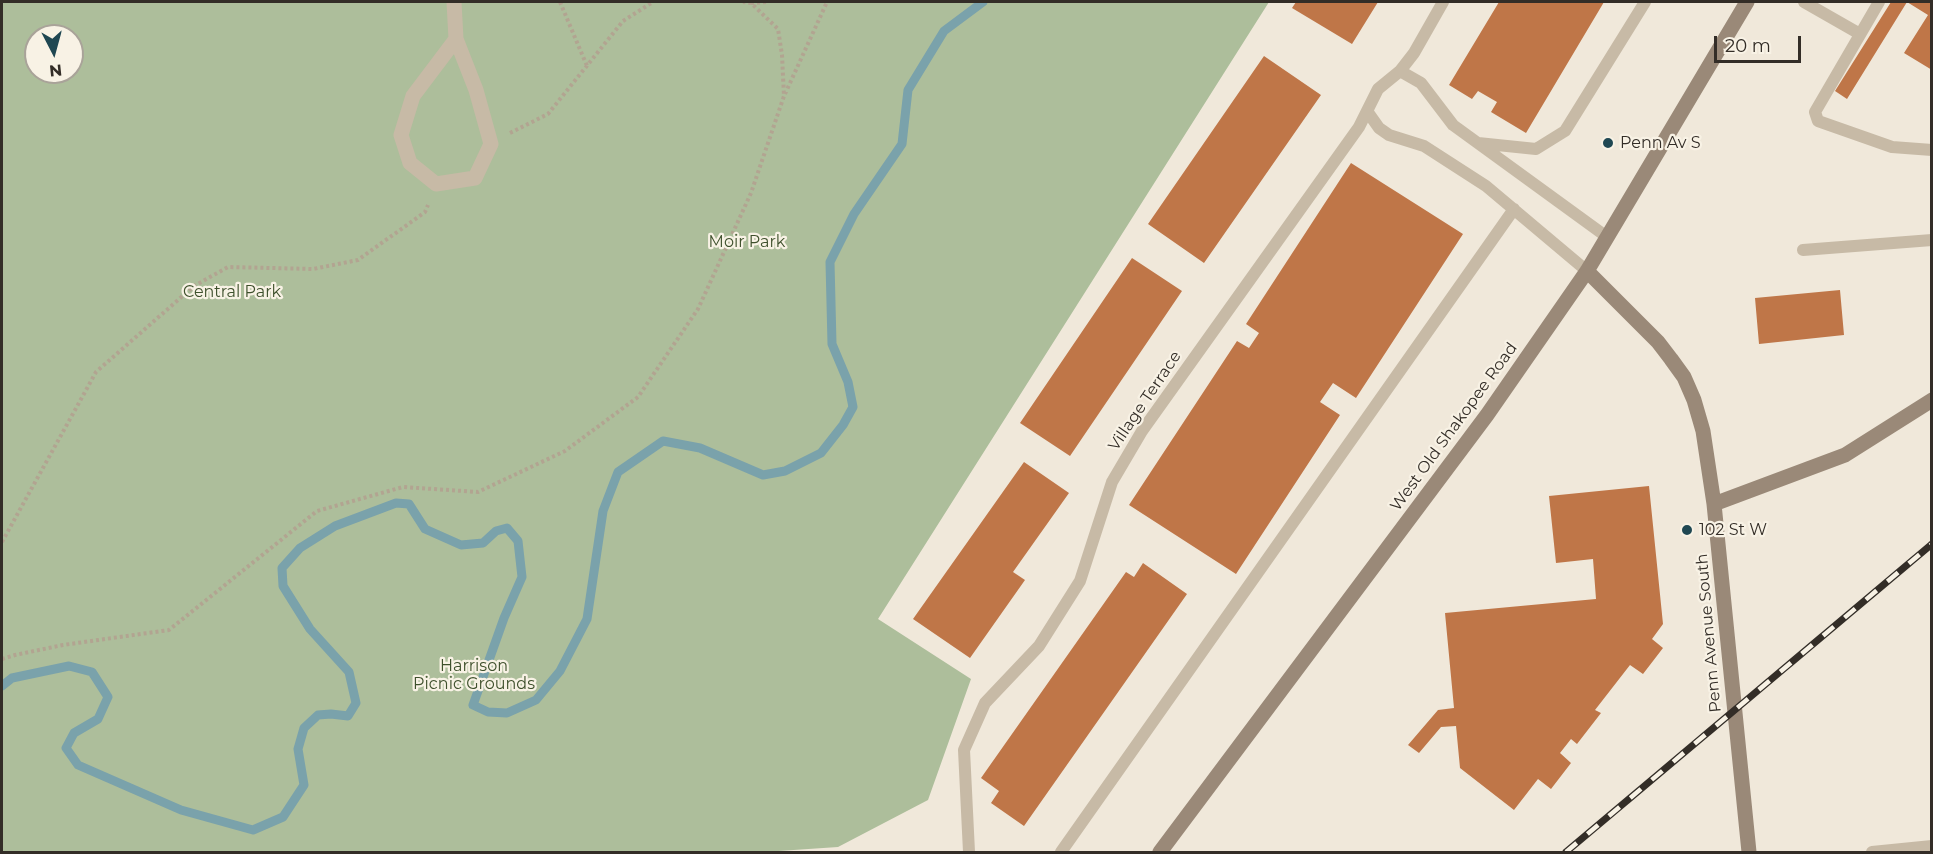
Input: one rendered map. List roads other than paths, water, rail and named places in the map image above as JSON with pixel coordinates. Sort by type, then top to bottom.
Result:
[{"type":"main road","name":"West Old Shakopee Road","points":[[1160,852],[1487,415],[1587,271],[1747,2]]},
{"type":"main road","name":"Penn Avenue South","points":[[1587,271],[1658,342],[1684,377],[1703,431],[1714,504],[1749,852]]},
{"type":"main road","points":[[1714,504],[1845,455],[1932,400]]},
{"type":"street","points":[[454,2],[456,39],[476,90],[491,144],[475,178],[436,184],[410,163],[401,135],[413,96],[456,39]]},
{"type":"lane","name":"Village Terrace","points":[[969,852],[964,750],[985,704],[1039,646],[1080,581],[1112,482],[1142,431],[1353,137],[1378,89],[1400,71],[1414,53],[1443,2]]},
{"type":"lane","points":[[1478,143],[1536,149],[1565,131],[1646,2]]},
{"type":"lane","points":[[1804,2],[1860,34]]},
{"type":"lane","points":[[1879,2],[1815,112],[1818,120],[1892,147],[1932,150]]},
{"type":"lane","points":[[1400,71],[1420,83],[1453,125],[1607,237]]},
{"type":"lane","points":[[1368,111],[1378,128],[1389,135],[1424,146],[1486,186],[1587,271]]},
{"type":"lane","points":[[1061,852],[1514,209]]},
{"type":"lane","points":[[1803,250],[1932,240]]},
{"type":"lane","points":[[1872,852],[1932,846]]},
{"type":"waterway","points":[[2,686],[12,678],[69,666],[92,672],[108,697],[98,719],[74,733],[66,748],[78,765],[181,810],[253,830],[283,817],[304,785],[298,749],[304,728],[318,715],[348,716],[356,703],[349,672],[310,629],[283,586],[282,568],[300,548],[335,526],[396,503],[409,504],[425,529],[461,545],[483,543],[496,531],[507,528],[518,541],[522,577],[504,618],[473,705],[488,712],[507,713],[536,700],[560,671],[587,619],[603,511],[618,472],[663,441],[700,448],[763,475],[785,471],[821,453],[843,425],[853,407],[848,382],[832,344],[830,262],[854,214],[902,144],[908,90],[944,31],[983,2]]},
{"type":"railway","points":[[1566,852],[1932,544]]},
{"type":"place","name":"Penn Av S","points":[[1608,143]]},
{"type":"place","name":"102 St W","points":[[1687,530]]},
{"type":"park label","name":"Moir Park","points":[[747,242]]},
{"type":"park label","name":"Central Park","points":[[232,292]]},
{"type":"park label","name":"Harrison Picnic Grounds","points":[[474,675]]}]
